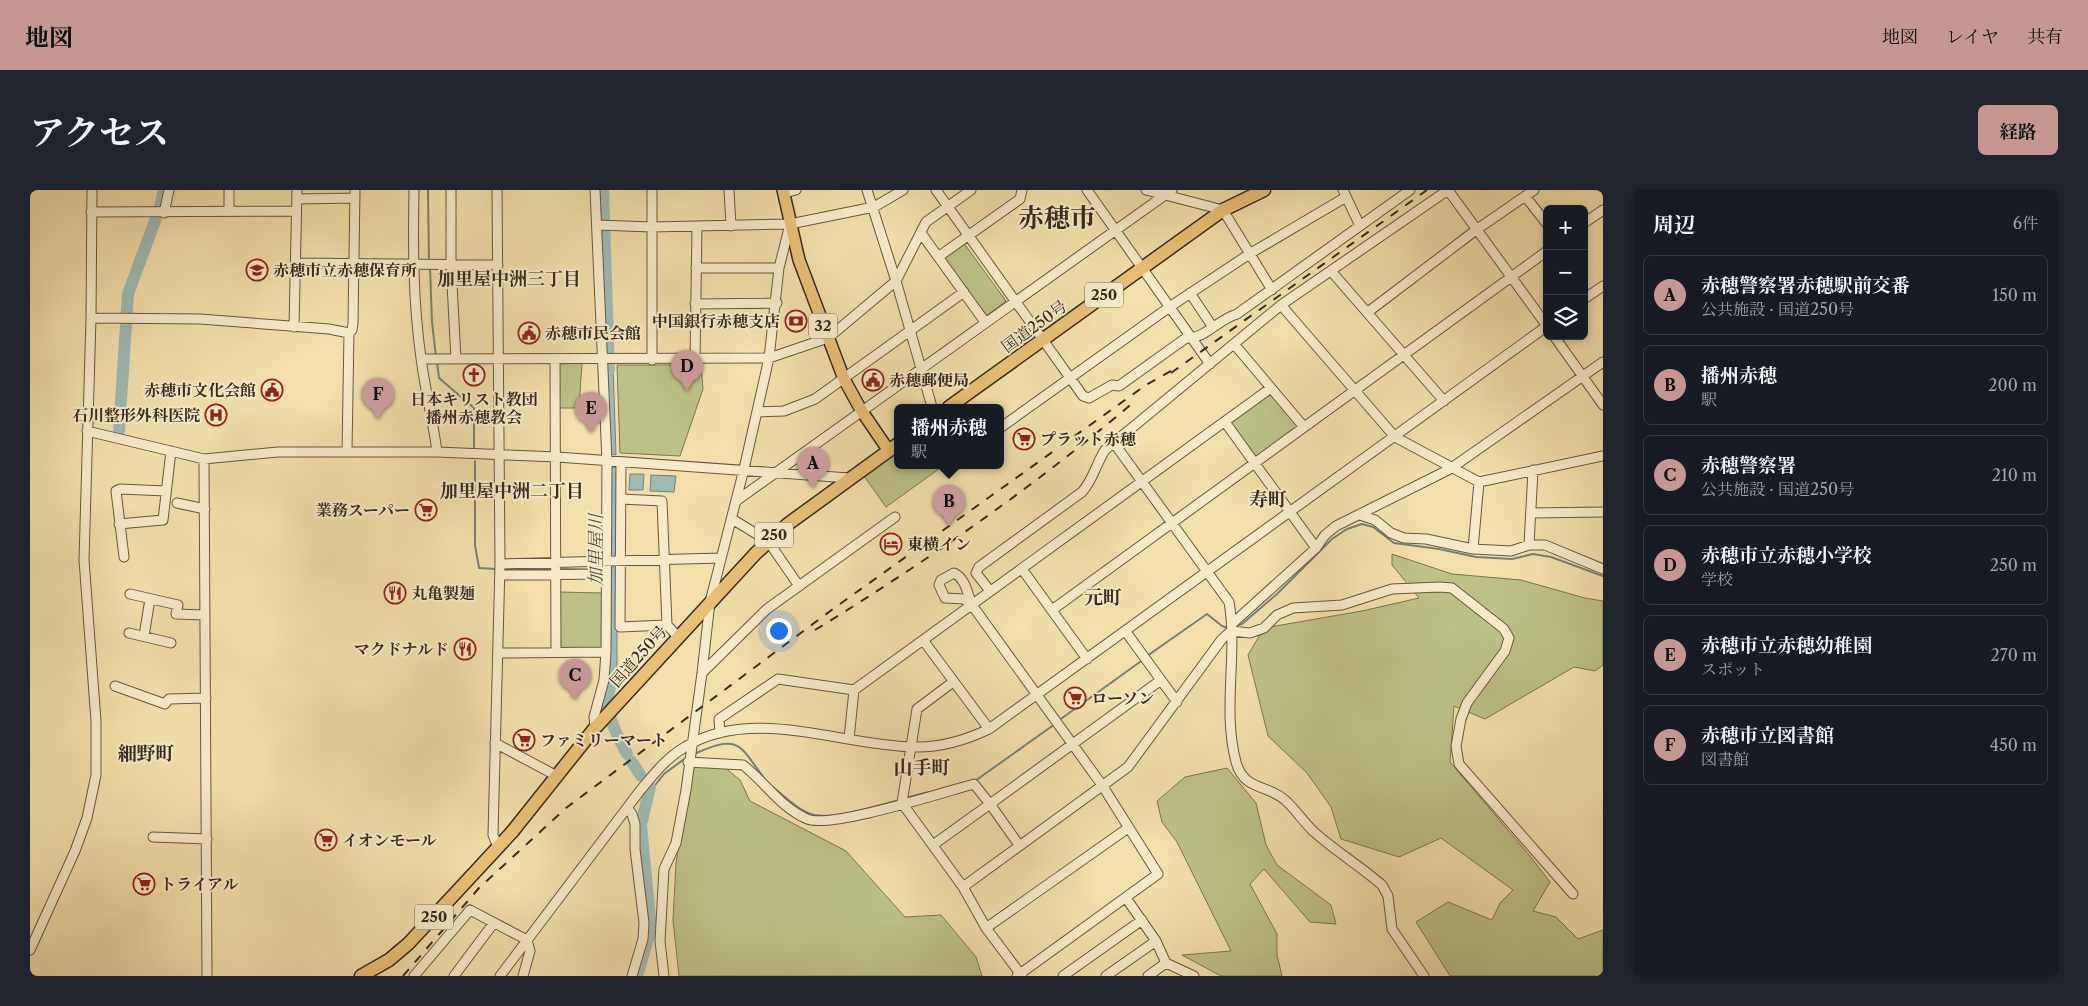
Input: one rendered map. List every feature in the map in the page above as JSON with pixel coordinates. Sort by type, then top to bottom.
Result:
[{"type":"highway","name":"国道250号","points":[[952,404],[1223,210],[1264,190]]},
{"type":"highway","name":"国道250号","points":[[361,976],[389,960],[408,944],[498,847],[555,775],[598,725],[768,541],[849,478],[893,448]]},
{"type":"main road","name":"32","points":[[784,192],[799,260],[844,379],[861,410],[893,448]]},
{"type":"street","points":[[30,950],[76,851],[87,818],[96,775],[96,729],[84,560],[91,318],[92,190]]},
{"type":"street","points":[[164,213],[169,190]]},
{"type":"street","points":[[229,190],[229,210]]},
{"type":"street","points":[[414,190],[413,266],[421,360],[434,423],[437,452]]},
{"type":"street","points":[[451,190],[451,265],[456,359]]},
{"type":"street","points":[[497,190],[500,570],[493,835],[498,847]]},
{"type":"street","points":[[595,190],[603,360],[614,461],[621,499],[610,566],[620,627],[667,625]]},
{"type":"street","points":[[652,190],[652,360]]},
{"type":"street","points":[[729,190],[731,226]]},
{"type":"street","points":[[784,192],[796,190]]},
{"type":"street","points":[[867,190],[874,207],[931,404]]},
{"type":"street","points":[[598,225],[652,227],[790,224],[874,207],[902,190]]},
{"type":"street","points":[[936,190],[1083,396],[1089,398],[1112,385],[1119,386],[1186,338],[1194,339],[1225,317],[1237,314],[1410,190]]},
{"type":"street","points":[[421,360],[695,360],[770,358],[828,338],[896,281],[926,222],[971,190]]},
{"type":"street","points":[[938,257],[1020,200],[1022,190]]},
{"type":"street","points":[[1087,190],[1171,306],[1210,364]]},
{"type":"street","points":[[1146,190],[1223,210],[1272,290]]},
{"type":"street","points":[[736,501],[1015,300],[1172,190]]},
{"type":"street","points":[[990,591],[976,573],[979,567],[1082,492],[1090,484],[1098,462],[1105,450],[1281,306],[1448,190],[1510,278],[1543,321]]},
{"type":"street","points":[[1368,312],[1476,230],[1534,190]]},
{"type":"street","points":[[1004,425],[1190,293],[1345,193],[1360,226]]},
{"type":"street","points":[[294,327],[295,211],[297,194],[355,194],[353,323],[352,330],[348,333],[347,451]]},
{"type":"street","points":[[1525,196],[1543,219]]},
{"type":"street","points":[[1588,221],[1603,210]]},
{"type":"street","points":[[91,212],[295,211]]},
{"type":"street","points":[[664,976],[660,941],[664,869],[676,843],[686,790],[688,762],[702,673],[710,602],[732,519],[770,358],[780,264],[790,224]]},
{"type":"street","points":[[695,360],[697,226]]},
{"type":"street","points":[[921,233],[985,322]]},
{"type":"street","points":[[1052,610],[1543,254]]},
{"type":"street","points":[[696,268],[780,264],[799,260]]},
{"type":"street","points":[[296,263],[413,266],[498,265]]},
{"type":"street","points":[[1331,270],[1444,401]]},
{"type":"street","points":[[1588,296],[1603,286]]},
{"type":"street","points":[[758,412],[784,411],[815,399],[964,292]]},
{"type":"street","points":[[1190,293],[1212,326]]},
{"type":"street","points":[[695,304],[776,303]]},
{"type":"street","points":[[1281,306],[1395,437],[1450,469],[1479,482],[1603,456]]},
{"type":"street","points":[[91,318],[200,319],[329,328],[348,333]]},
{"type":"street","points":[[500,976],[658,769],[691,743],[720,733],[757,727],[911,747],[950,744],[988,729],[1126,632],[1543,329]]},
{"type":"street","points":[[1557,340],[1603,405]]},
{"type":"street","points":[[1234,344],[1304,427]]},
{"type":"street","points":[[555,360],[557,457],[556,652]]},
{"type":"street","points":[[963,887],[1128,768],[1232,627],[1316,548],[1325,535],[1336,526],[1450,469],[1603,362]]},
{"type":"street","points":[[720,733],[719,718],[778,679],[854,690],[1271,388]]},
{"type":"street","points":[[1225,422],[1316,548]]},
{"type":"street","points":[[87,430],[204,459],[278,452],[437,452],[557,457],[849,478]]},
{"type":"street","points":[[1114,443],[1206,573],[1229,602],[1232,627],[1230,700],[1233,744],[1236,763],[1245,779],[1257,788],[1284,798],[1313,831],[1382,885],[1388,896],[1392,928],[1424,976]]},
{"type":"street","points":[[119,524],[163,520],[171,451]]},
{"type":"street","points":[[204,459],[207,976]]},
{"type":"street","points":[[598,725],[594,716],[604,680],[614,461]]},
{"type":"street","points":[[1529,545],[1533,470]]},
{"type":"street","points":[[1473,549],[1479,482]]},
{"type":"street","points":[[124,557],[115,494],[118,489],[166,491]]},
{"type":"street","points":[[621,499],[662,501],[667,625],[678,637]]},
{"type":"street","points":[[177,503],[205,509]]},
{"type":"street","points":[[1532,513],[1603,512]]},
{"type":"street","points":[[1360,515],[1376,520],[1391,533],[1404,538],[1426,539],[1473,549],[1511,551],[1529,545],[1545,545],[1603,569]]},
{"type":"street","points":[[702,673],[767,609],[895,517]]},
{"type":"street","points":[[732,519],[768,541],[799,586]]},
{"type":"street","points":[[500,570],[557,574],[664,560],[721,558]]},
{"type":"street","points":[[500,570],[557,564],[610,566]]},
{"type":"street","points":[[1022,569],[1087,659]]},
{"type":"street","points":[[1232,627],[1250,633],[1264,628],[1277,615],[1293,608],[1342,605],[1392,589],[1452,588],[1504,629],[1510,638],[1505,652],[1467,703],[1461,719],[1456,746],[1459,764],[1574,894]]},
{"type":"street","points":[[130,594],[178,605],[176,614],[205,616]]},
{"type":"street","points":[[144,636],[150,598]]},
{"type":"street","points":[[953,682],[917,709],[902,803],[963,887],[986,928],[1019,975],[1158,874],[1073,743],[972,605]]},
{"type":"street","points":[[1126,632],[1177,702]]},
{"type":"street","points":[[129,633],[171,643]]},
{"type":"street","points":[[923,640],[988,729]]},
{"type":"street","points":[[498,652],[606,652]]},
{"type":"street","points":[[933,845],[1161,680]]},
{"type":"street","points":[[115,686],[165,704],[169,699],[206,698]]},
{"type":"street","points":[[849,739],[854,690]]},
{"type":"street","points":[[495,743],[555,775]]},
{"type":"street","points":[[688,762],[743,766],[774,797],[809,820],[842,818],[974,784],[1019,845]]},
{"type":"street","points":[[627,808],[632,814],[635,824],[635,849],[644,923],[643,938],[632,976]]},
{"type":"street","points":[[986,928],[1128,828]]},
{"type":"street","points":[[153,838],[206,838]]},
{"type":"street","points":[[1126,898],[1156,941],[1166,963],[1191,975]]},
{"type":"street","points":[[414,976],[470,910],[493,924],[527,940],[530,951],[523,976]]},
{"type":"street","points":[[1063,976],[1142,920]]},
{"type":"street","points":[[454,976],[493,924]]},
{"type":"street","points":[[1106,976],[1156,941]]},
{"type":"street","points":[[1148,976],[1166,963]]},
{"type":"green space","points":[[963,242],[1006,301],[986,316],[942,256]]},
{"type":"green space","points":[[582,363],[579,408],[559,408],[557,364]]},
{"type":"green space","points":[[617,365],[701,365],[703,389],[680,456],[620,453]]},
{"type":"green space","points":[[1270,394],[1298,424],[1298,428],[1259,458],[1255,457],[1230,425],[1231,421]]},
{"type":"green space","points":[[894,455],[894,469],[939,469],[886,507],[864,476]]},
{"type":"green space","points":[[1392,554],[1452,574],[1521,580],[1585,598],[1603,601],[1603,665],[1595,671],[1574,667],[1485,719],[1454,706],[1450,762],[1550,882],[1533,911],[1556,917],[1578,939],[1603,930],[1603,976],[1450,976],[1416,922],[1448,902],[1492,920],[1500,903],[1513,890],[1441,838],[1399,857],[1341,839],[1331,807],[1307,773],[1268,736],[1248,655],[1264,628],[1362,611],[1419,598],[1392,565]]},
{"type":"green space","points":[[559,592],[603,593],[603,647],[601,650],[560,650]]},
{"type":"green space","points":[[704,765],[722,765],[740,780],[750,801],[846,851],[905,917],[941,915],[976,957],[982,976],[679,976],[673,920],[676,863],[691,769]]},
{"type":"green space","points":[[1227,768],[1256,803],[1266,845],[1277,865],[1331,905],[1336,924],[1310,922],[1264,869],[1250,884],[1277,934],[1277,955],[1282,976],[1221,976],[1182,955],[1231,951],[1177,842],[1162,822],[1157,801],[1185,777]]},
{"type":"water","points":[[613,364],[616,455],[611,454],[606,366]]},
{"type":"water","points":[[611,467],[619,468],[618,559],[610,560]]},
{"type":"water","points":[[630,474],[644,474],[643,490],[629,490]]},
{"type":"water","points":[[651,475],[676,476],[674,492],[650,491]]},
{"type":"water","points":[[617,566],[617,679],[610,698],[602,708],[609,675],[610,568]]},
{"type":"waterway","points":[[119,431],[128,294],[160,207],[164,190]]},
{"type":"waterway","points":[[428,190],[429,262]]},
{"type":"waterway","name":"加里屋川","points":[[603,190],[609,370]]},
{"type":"waterway","points":[[430,267],[432,322],[436,357]]},
{"type":"waterway","points":[[437,362],[439,378],[474,408],[474,448]]},
{"type":"waterway","points":[[475,461],[475,545],[479,568],[496,569]]},
{"type":"waterway","points":[[1235,626],[1242,624],[1277,594],[1332,539],[1347,529],[1362,524],[1373,527],[1394,543],[1439,549],[1476,557],[1512,559],[1533,554],[1551,557],[1603,576]]},
{"type":"waterway","points":[[504,569],[554,569]]},
{"type":"waterway","points":[[559,569],[604,570]]},
{"type":"waterway","points":[[1147,656],[1207,614],[1222,626],[1228,628]]},
{"type":"waterway","points":[[1058,721],[1144,659]]},
{"type":"waterway","name":"加里屋川","points":[[610,687],[608,696],[609,713],[627,754]]},
{"type":"waterway","points":[[975,781],[1055,724]]},
{"type":"waterway","points":[[694,754],[721,744],[738,746],[744,751],[766,781]]},
{"type":"waterway","points":[[652,789],[664,774],[687,757]]},
{"type":"waterway","name":"加里屋川","points":[[632,762],[641,776]]},
{"type":"waterway","name":"加里屋川","points":[[637,976],[651,929],[641,825],[650,787]]},
{"type":"waterway","points":[[773,787],[798,807],[815,815],[825,816],[858,811],[900,800]]},
{"type":"waterway","points":[[905,798],[929,792]]},
{"type":"railway","points":[[1171,373],[1427,190]]},
{"type":"railway","points":[[403,976],[479,888],[566,808],[833,609],[1146,385],[1176,368]]},
{"type":"railway","points":[[815,630],[979,522],[1058,463],[1135,401]]},
{"type":"place","name":"赤穂市立赤穂保育所","points":[[257,270]]},
{"type":"place","name":"中国銀行赤穂支店","points":[[796,321]]},
{"type":"place","name":"赤穂市民会館","points":[[529,333]]},
{"type":"place","name":"日本キリスト教団 播州赤穂教会","points":[[474,375]]},
{"type":"place","name":"赤穂郵便局","points":[[873,380]]},
{"type":"place","name":"赤穂市文化会館","points":[[272,390]]},
{"type":"place","name":"赤穂市立赤穂小学校","points":[[687,391]]},
{"type":"place","name":"石川整形外科医院","points":[[216,415]]},
{"type":"place","name":"赤穂市立図書館","points":[[378,419]]},
{"type":"place","name":"赤穂市立赤穂幼稚園","points":[[591,433]]},
{"type":"place","name":"プラット赤穂","points":[[1024,439]]},
{"type":"place","name":"赤穂警察署赤穂駅前交番","points":[[813,488]]},
{"type":"place","name":"業務スーパー","points":[[426,510]]},
{"type":"place","name":"播州赤穂","points":[[949,526]]},
{"type":"place","name":"東横イン","points":[[891,544]]},
{"type":"place","name":"丸亀製麺","points":[[395,593]]},
{"type":"place","name":"マクドナルド","points":[[465,649]]},
{"type":"place","name":"ローソン","points":[[1075,698]]},
{"type":"place","name":"赤穂警察署","points":[[575,700]]},
{"type":"place","name":"ファミリーマート","points":[[524,740]]},
{"type":"place","name":"イオンモール","points":[[326,840]]},
{"type":"place","name":"トライアル","points":[[144,884]]},
{"type":"district","name":"赤穂市","points":[[1057,218]]},
{"type":"district","name":"加里屋中洲三丁目","points":[[509,279]]},
{"type":"district","name":"加里屋中洲二丁目","points":[[512,491]]},
{"type":"district","name":"寿町","points":[[1268,499]]},
{"type":"district","name":"元町","points":[[1103,597]]},
{"type":"district","name":"細野町","points":[[146,753]]},
{"type":"district","name":"山手町","points":[[922,767]]}]
